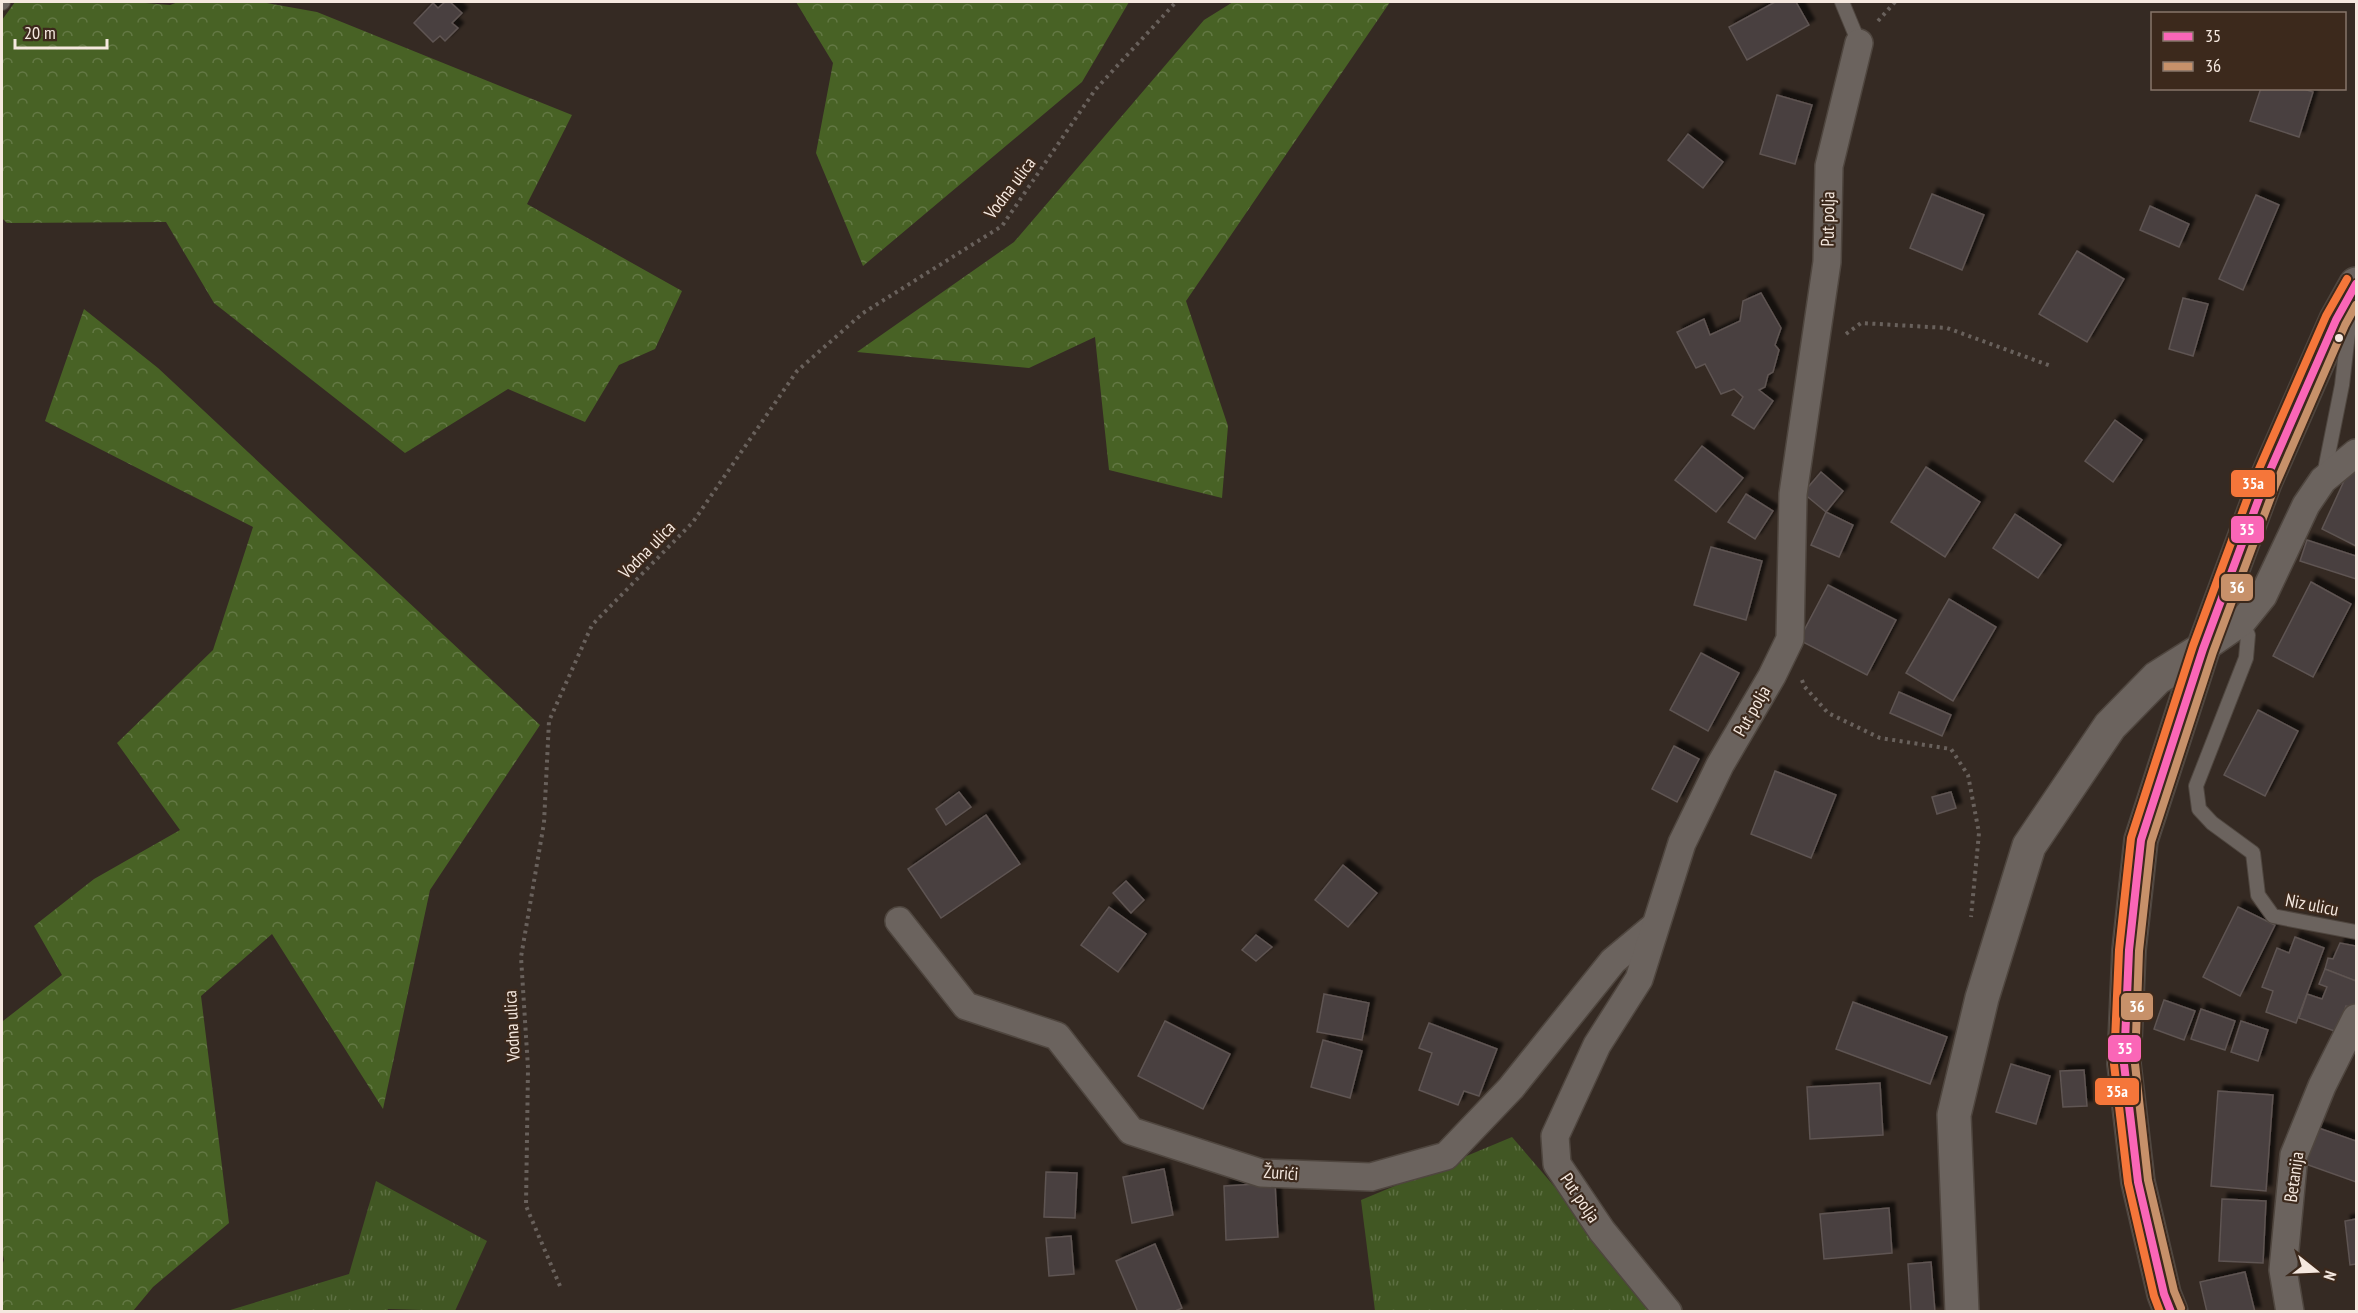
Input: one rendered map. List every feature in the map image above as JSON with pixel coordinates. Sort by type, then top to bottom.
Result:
[{"type":"main road","points":[[2171,1311],[2164,1294],[2138,1182],[2124,1064],[2129,961],[2141,840],[2203,649],[2265,482],[2336,320],[2355,287]]},
{"type":"main road","points":[[1962,1311],[1954,1115],[1982,998],[2029,846],[2110,726],[2157,678],[2203,649]]},
{"type":"street","name":"Put polja","points":[[1668,1311],[1602,1230],[1557,1164],[1556,1136],[1598,1045],[1639,979],[1682,843],[1720,765],[1772,676],[1790,639],[1793,494],[1827,262],[1829,166],[1859,43]]},
{"type":"street","points":[[2203,649],[2242,622],[2263,596],[2300,516],[2323,480],[2356,453]]},
{"type":"street","name":"Žurići","points":[[899,921],[966,1006],[1057,1036],[1131,1131],[1261,1173],[1371,1177],[1446,1156],[1511,1088],[1612,961],[1655,926]]},
{"type":"street","name":"Betanija","points":[[2290,1311],[2283,1270],[2294,1155],[2322,1086],[2356,1018]]},
{"type":"lane","points":[[1842,2],[1859,43]]},
{"type":"lane","points":[[2323,480],[2342,385],[2355,287]]},
{"type":"lane","name":"Niz ulicu","points":[[2242,622],[2248,635],[2246,657],[2196,786],[2199,809],[2212,824],[2253,853],[2258,895],[2273,916],[2356,932]]},
{"type":"path","name":"Vodna ulica","points":[[560,1286],[526,1206],[528,1068],[521,957],[544,824],[549,722],[592,625],[693,522],[797,371],[863,313],[1002,226],[1095,90],[1176,2]]},
{"type":"path","points":[[1811,360],[1861,323],[1947,328],[2051,366]]},
{"type":"path","points":[[1790,639],[1804,686],[1828,713],[1880,738],[1951,750],[1968,775],[1979,833],[1970,928]]},
{"type":"green space","points":[[15,2],[133,2],[170,5],[178,2],[261,2],[317,12],[572,115],[527,204],[682,291],[655,349],[619,365],[585,422],[508,389],[405,453],[214,303],[166,222],[7,223],[2,218],[2,20]]},
{"type":"green space","points":[[796,2],[1129,2],[1082,82],[863,266],[816,153],[833,63]]},
{"type":"green space","points":[[1233,2],[1390,2],[1186,301],[1228,426],[1222,498],[1109,470],[1095,337],[1029,368],[857,352],[1014,242],[1204,20]]},
{"type":"green space","points":[[84,309],[158,368],[540,725],[430,890],[383,1109],[272,934],[201,996],[229,1223],[153,1287],[133,1311],[2,1311],[4,1260],[2,1250],[3,1021],[62,975],[34,926],[94,879],[180,830],[117,743],[213,650],[253,527],[45,421]]},
{"type":"green space","points":[[1512,1137],[1661,1311],[1375,1311],[1361,1200]]},
{"type":"green space","points":[[376,1181],[487,1241],[455,1311],[388,1309],[387,1312],[227,1311],[349,1274]]},
{"type":"building","points":[[445,2],[450,2],[462,13],[452,23],[458,28],[445,41],[440,36],[433,42],[414,23],[433,3],[438,8]]},
{"type":"building","points":[[1775,2],[1796,2],[1809,25],[1747,60],[1729,27]]},
{"type":"building","points":[[2260,90],[2313,92],[2299,137],[2250,121]]},
{"type":"building","points":[[1777,95],[1812,105],[1795,164],[1760,154]]},
{"type":"building","points":[[1688,134],[1723,162],[1703,188],[1668,160]]},
{"type":"building","points":[[1932,194],[1984,215],[1962,270],[1910,248]]},
{"type":"building","points":[[2256,195],[2279,205],[2243,290],[2219,279]]},
{"type":"building","points":[[2150,206],[2189,224],[2179,247],[2140,230]]},
{"type":"building","points":[[2077,251],[2124,279],[2087,342],[2039,314]]},
{"type":"building","points":[[1761,293],[1781,328],[1775,345],[1779,350],[1773,372],[1768,375],[1765,387],[1759,390],[1773,401],[1754,429],[1732,415],[1743,397],[1734,389],[1721,394],[1705,364],[1696,368],[1677,332],[1704,319],[1710,335],[1740,321],[1743,301]]},
{"type":"building","points":[[2183,298],[2208,304],[2193,356],[2169,349]]},
{"type":"building","points":[[2115,420],[2142,440],[2113,482],[2085,461]]},
{"type":"building","points":[[1702,446],[1743,478],[1716,512],[1675,480]]},
{"type":"building","points":[[1926,467],[1980,502],[1945,557],[1891,522]]},
{"type":"building","points":[[2349,470],[2356,473],[2356,546],[2322,529]]},
{"type":"building","points":[[1821,472],[1843,491],[1826,512],[1803,493]]},
{"type":"building","points":[[1746,494],[1773,511],[1755,539],[1728,522]]},
{"type":"building","points":[[1826,512],[1853,525],[1839,557],[1811,545]]},
{"type":"building","points":[[2015,514],[2061,545],[2038,578],[1993,548]]},
{"type":"building","points":[[2307,540],[2356,556],[2356,579],[2300,561]]},
{"type":"building","points":[[1711,547],[1762,561],[1746,620],[1694,605]]},
{"type":"building","points":[[2311,582],[2351,604],[2313,677],[2273,656]]},
{"type":"building","points":[[1828,585],[1896,620],[1867,675],[1799,640]]},
{"type":"building","points":[[1949,599],[1996,627],[1953,701],[1906,673]]},
{"type":"building","points":[[1701,653],[1739,673],[1708,731],[1670,710]]},
{"type":"building","points":[[1899,692],[1951,715],[1942,736],[1890,713]]},
{"type":"building","points":[[2258,710],[2298,731],[2265,796],[2224,775]]},
{"type":"building","points":[[1674,746],[1699,759],[1677,802],[1652,789]]},
{"type":"building","points":[[1775,771],[1836,795],[1811,858],[1751,834]]},
{"type":"building","points":[[959,792],[971,807],[946,825],[936,809]]},
{"type":"building","points":[[1951,792],[1956,808],[1937,814],[1932,797]]},
{"type":"building","points":[[986,815],[1020,864],[941,918],[908,869]]},
{"type":"building","points":[[1343,865],[1377,893],[1348,927],[1315,900]]},
{"type":"building","points":[[1126,881],[1144,900],[1131,913],[1113,893]]},
{"type":"building","points":[[1109,907],[1146,934],[1118,972],[1081,945]]},
{"type":"building","points":[[2238,907],[2275,925],[2240,996],[2203,977]]},
{"type":"building","points":[[1256,935],[1272,947],[1256,961],[1242,950]]},
{"type":"building","points":[[2295,937],[2324,948],[2296,1023],[2266,1012],[2273,991],[2262,987],[2277,948],[2289,953]]},
{"type":"building","points":[[2340,943],[2356,946],[2356,981],[2325,969],[2328,958],[2333,959]]},
{"type":"building","points":[[2325,969],[2356,981],[2356,1008],[2346,1006],[2337,1032],[2299,1018],[2307,994],[2322,999],[2327,987],[2319,984]]},
{"type":"building","points":[[1324,994],[1369,1003],[1362,1040],[1317,1032]]},
{"type":"building","points":[[2164,1000],[2195,1011],[2184,1040],[2154,1029]]},
{"type":"building","points":[[1853,1002],[1947,1037],[1930,1084],[1836,1049]]},
{"type":"building","points":[[2201,1009],[2235,1021],[2225,1050],[2191,1039]]},
{"type":"building","points":[[1165,1021],[1230,1054],[1203,1109],[1138,1076]]},
{"type":"building","points":[[2241,1021],[2268,1030],[2258,1061],[2231,1052]]},
{"type":"building","points":[[1429,1023],[1497,1049],[1479,1096],[1464,1091],[1458,1105],[1419,1090],[1432,1053],[1419,1048]]},
{"type":"building","points":[[1323,1040],[1362,1051],[1350,1098],[1311,1087]]},
{"type":"building","points":[[2011,1064],[2050,1076],[2036,1124],[1996,1112]]},
{"type":"building","points":[[2084,1070],[2087,1106],[2063,1107],[2060,1071]]},
{"type":"building","points":[[1880,1083],[1883,1135],[1810,1139],[1807,1087]]},
{"type":"building","points":[[2218,1091],[2273,1095],[2266,1191],[2211,1186]]},
{"type":"building","points":[[2313,1126],[2356,1141],[2356,1182],[2300,1162]]},
{"type":"building","points":[[1164,1169],[1173,1215],[1132,1223],[1123,1177]]},
{"type":"building","points":[[1046,1172],[1077,1173],[1075,1218],[1044,1217]]},
{"type":"building","points":[[1275,1183],[1278,1237],[1226,1240],[1224,1186]]},
{"type":"building","points":[[2222,1199],[2266,1201],[2263,1263],[2219,1261]]},
{"type":"building","points":[[1889,1208],[1892,1253],[1824,1259],[1820,1214]]},
{"type":"building","points":[[2356,1219],[2356,1264],[2350,1265],[2345,1221]]},
{"type":"building","points":[[1071,1236],[1074,1274],[1049,1276],[1046,1238]]},
{"type":"building","points":[[1155,1244],[1182,1308],[1173,1312],[1138,1312],[1116,1261]]},
{"type":"building","points":[[1931,1262],[1935,1312],[1911,1312],[1908,1264]]},
{"type":"building","points":[[2245,1272],[2255,1312],[2207,1312],[2200,1282]]},
{"type":"transit line","name":"35a","points":[[2160,1312],[2154,1296],[2128,1183],[2114,1064],[2119,950],[2131,838],[2193,646],[2255,478],[2326,316],[2347,279]]},
{"type":"transit line","name":"35","points":[[2171,1312],[2164,1294],[2138,1182],[2124,1064],[2129,950],[2141,840],[2203,649],[2265,482],[2336,320],[2356,284]]},
{"type":"transit line","name":"36","points":[[2181,1308],[2174,1291],[2148,1180],[2135,1064],[2139,951],[2151,842],[2213,652],[2275,486],[2345,325],[2356,305]]}]
